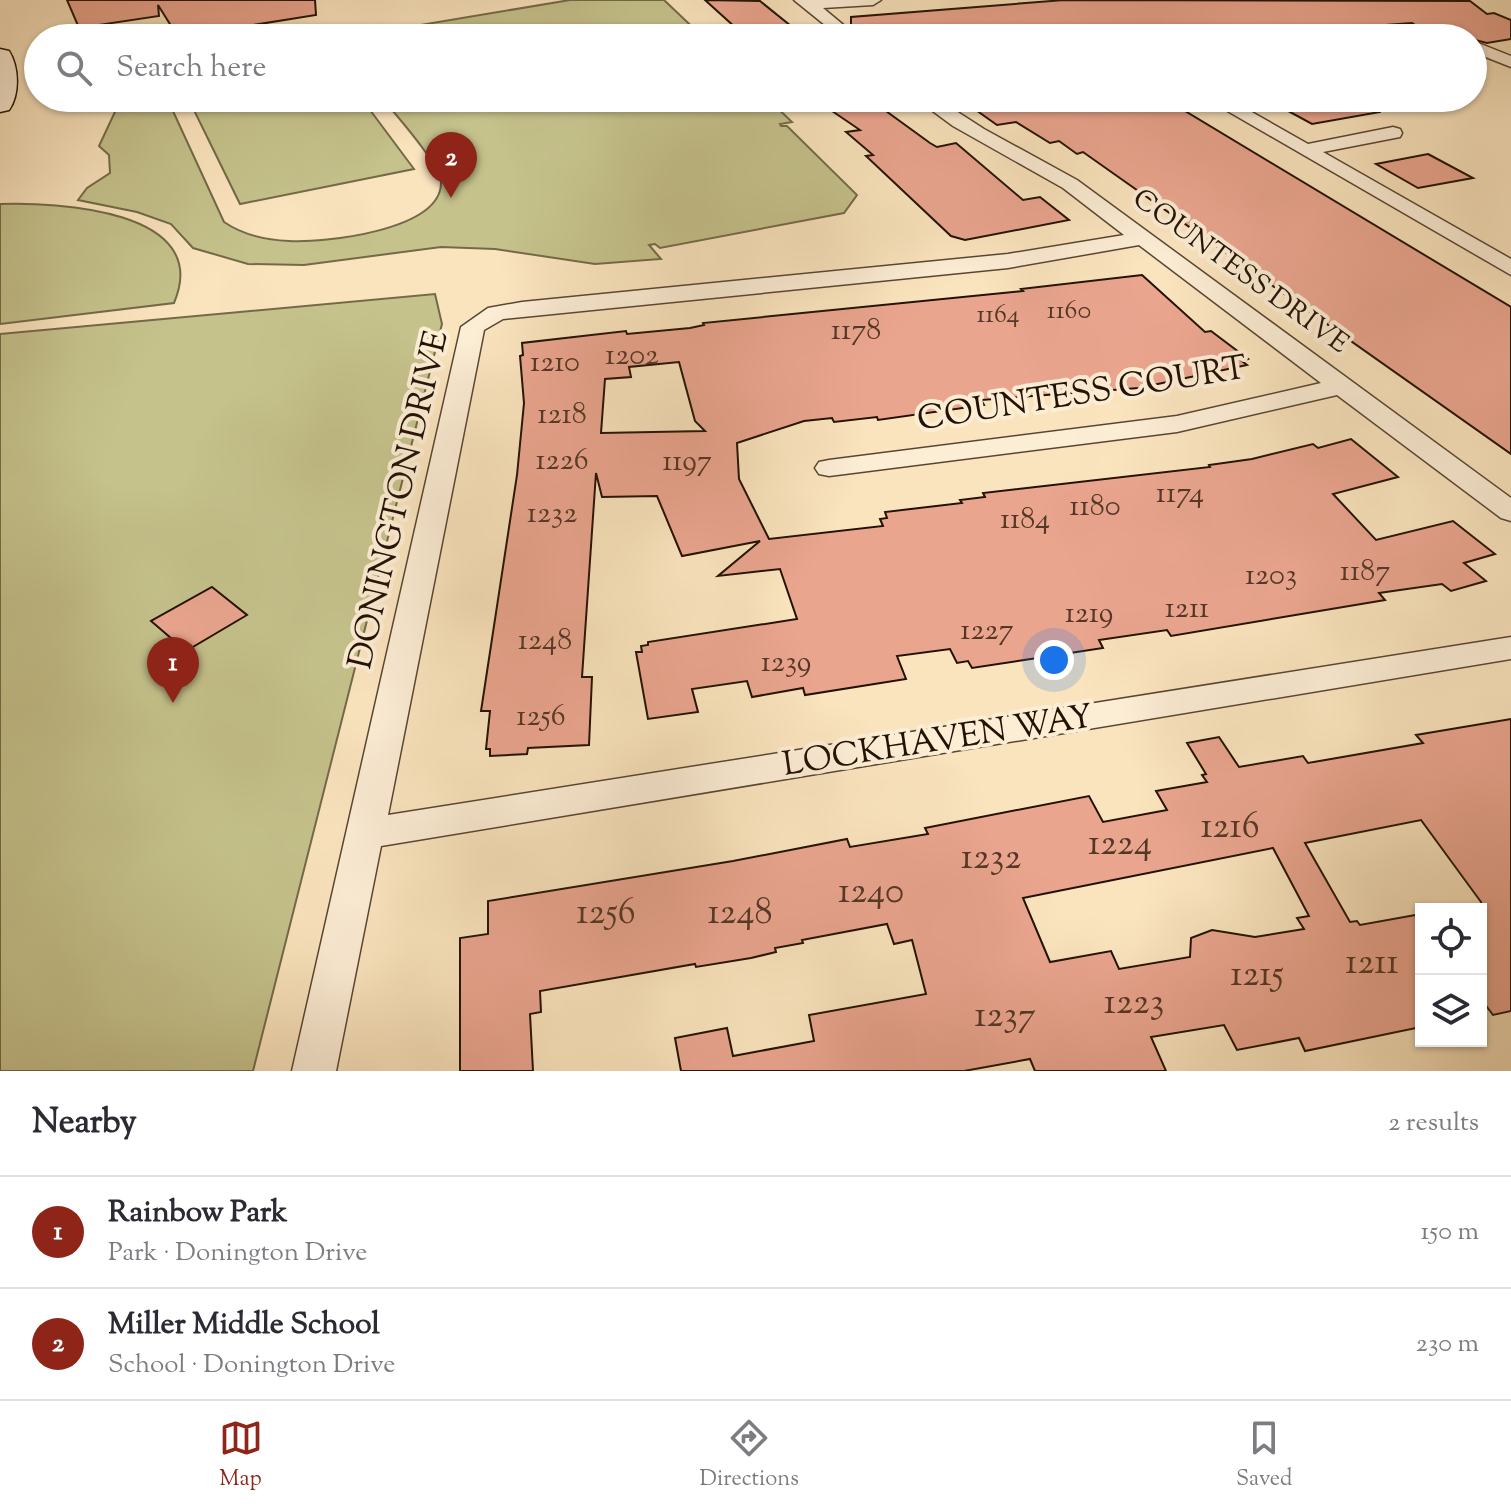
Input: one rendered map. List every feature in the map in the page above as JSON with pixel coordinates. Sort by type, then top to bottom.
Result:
[{"type":"street","points":[[805,2],[873,0]]},
{"type":"street","points":[[805,2],[833,24]]},
{"type":"street","points":[[1487,52],[1511,62]]},
{"type":"street","points":[[0,56],[5,87],[0,104]]},
{"type":"street","name":"COUNTESS DRIVE","points":[[944,112],[986,141],[1070,184],[1511,512]]},
{"type":"street","points":[[1239,112],[1511,268]]},
{"type":"street","points":[[1306,150],[1393,133]]},
{"type":"street","name":"DONINGTON DRIVE","points":[[314,1071],[473,327],[484,318],[522,309],[1008,261],[1144,238]]},
{"type":"street","name":"COUNTESS COURT","points":[[829,468],[1177,424],[1344,386]]},
{"type":"street","name":"LOCKHAVEN WAY","points":[[364,832],[448,822],[1511,648]]},
{"type":"shaded area","points":[[570,0],[664,0],[689,24],[427,24]]},
{"type":"shaded area","points":[[115,112],[173,112],[224,222],[247,233],[289,241],[327,240],[377,231],[421,213],[435,200],[441,184],[434,165],[394,112],[782,112],[792,122],[781,126],[787,126],[857,195],[844,213],[660,248],[655,244],[649,245],[661,259],[595,264],[495,249],[441,247],[304,265],[248,264],[193,248],[171,224],[137,212],[78,200],[87,188],[110,173],[109,155],[99,146]]},
{"type":"shaded area","points":[[195,112],[371,112],[414,169],[240,204]]},
{"type":"shaded area","points":[[0,204],[56,205],[90,210],[123,218],[151,230],[171,248],[180,272],[174,303],[0,324]]},
{"type":"shaded area","points":[[435,294],[442,324],[253,1071],[0,1071],[0,334]]},
{"type":"building","points":[[67,0],[315,0],[316,15],[260,24],[170,24],[158,5],[159,16],[106,24],[77,24]]},
{"type":"building","points":[[705,0],[760,1],[789,24],[732,24]]},
{"type":"building","points":[[1064,0],[1470,1],[1487,14],[1494,13],[1511,20],[1511,39],[1487,43],[1487,24],[851,24],[851,17]]},
{"type":"building","points":[[834,112],[887,112],[937,147],[956,143],[1023,200],[1040,197],[1069,220],[965,240],[951,236],[866,156],[873,155],[846,132],[860,130]]},
{"type":"building","points":[[979,112],[1187,112],[1511,307],[1511,454],[1083,152],[1077,154],[1059,141],[1050,143],[1016,122],[997,125]]},
{"type":"building","points":[[1290,112],[1380,112],[1312,124]]},
{"type":"building","points":[[1428,154],[1473,178],[1418,188],[1376,164]]},
{"type":"building","points":[[1142,275],[1205,332],[1211,331],[1248,359],[1242,361],[1247,365],[1139,388],[981,400],[984,405],[878,420],[877,417],[834,422],[832,418],[804,421],[737,443],[739,479],[769,539],[883,526],[880,519],[887,518],[885,512],[962,503],[960,500],[985,497],[983,493],[1210,467],[1313,444],[1318,448],[1351,439],[1398,477],[1333,494],[1376,540],[1453,521],[1495,554],[1464,563],[1486,581],[1451,591],[1442,584],[1379,593],[1385,600],[1171,636],[1167,630],[1099,640],[1103,648],[972,668],[968,661],[957,663],[950,649],[897,656],[906,679],[805,695],[803,688],[752,697],[747,681],[692,689],[698,712],[648,719],[636,652],[642,652],[641,646],[648,645],[648,642],[797,619],[780,569],[718,576],[760,541],[682,556],[657,496],[602,497],[596,473],[582,677],[592,677],[589,745],[528,748],[527,754],[490,756],[490,749],[486,749],[490,711],[481,711],[517,475],[524,403],[520,356],[523,355],[522,343],[626,331],[627,334],[690,328],[703,323],[1023,291],[1021,289]],"holes":[[[679,362],[695,421],[705,431],[601,433],[605,379],[631,377],[629,367]]]},
{"type":"building","points":[[212,587],[247,615],[186,651],[151,621]]},
{"type":"building","points":[[1511,719],[1511,1011],[1493,1015],[1487,1007],[1487,903],[1481,903],[1421,820],[1305,843],[1350,922],[1357,921],[1360,925],[1415,915],[1415,1028],[1305,1051],[1299,1038],[1237,1050],[1224,1025],[1151,1037],[1166,1071],[1035,1071],[1030,1059],[964,1071],[681,1071],[675,1038],[727,1028],[733,1056],[814,1041],[809,1015],[926,994],[912,940],[894,944],[887,924],[802,940],[803,943],[775,948],[776,952],[751,958],[696,967],[695,964],[540,991],[541,1012],[530,1014],[533,1071],[460,1071],[460,938],[488,934],[488,901],[847,839],[850,847],[928,834],[925,828],[1089,796],[1103,822],[1167,810],[1156,791],[1207,782],[1202,775],[1206,774],[1187,743],[1219,737],[1239,767],[1303,756],[1308,763],[1423,743],[1416,735]],"holes":[[[1273,848],[1309,916],[1297,918],[1304,929],[1255,937],[1212,930],[1191,938],[1190,957],[1119,969],[1111,951],[1050,962],[1023,898]]]},
{"type":"place","name":"Miller Middle School","points":[[451,198]]},
{"type":"place","name":"Rainbow Park","points":[[173,703]]}]
